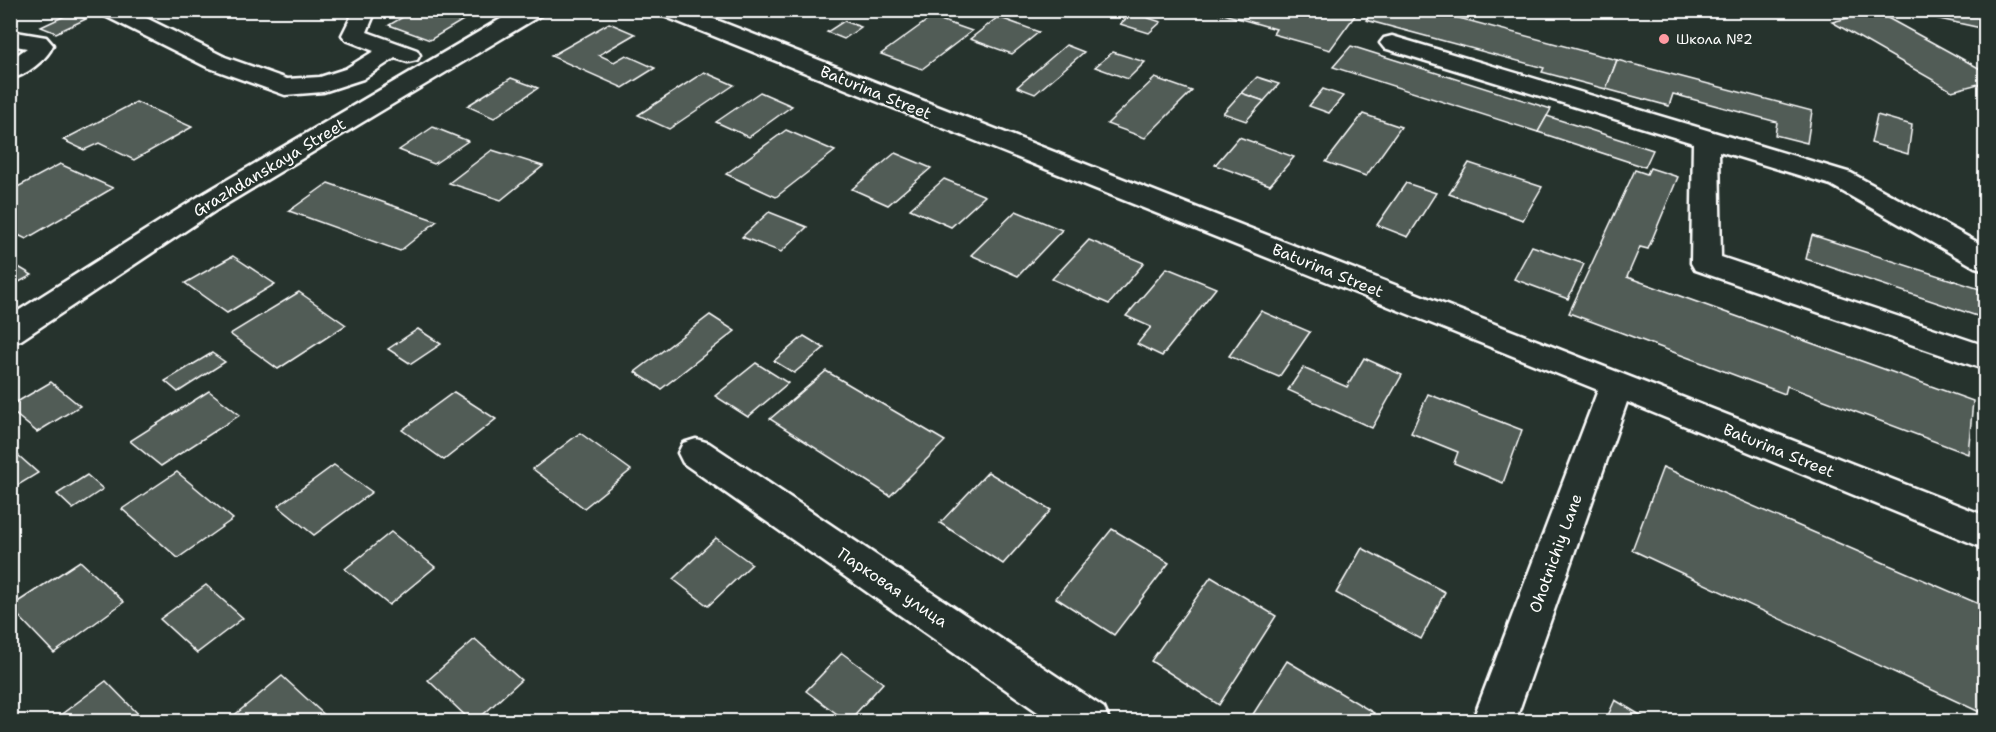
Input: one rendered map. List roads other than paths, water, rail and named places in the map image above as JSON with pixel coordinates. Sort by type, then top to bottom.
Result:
[{"type":"street","points":[[111,10],[216,62],[285,87],[323,84],[354,74],[393,49]]},
{"type":"street","points":[[360,10],[365,12],[354,35],[439,66]]},
{"type":"street","name":"Grazhdanskaya Street","points":[[10,332],[208,203],[533,10]]},
{"type":"street","name":"Baturina Street","points":[[669,10],[1617,384],[1986,533]]},
{"type":"street","points":[[10,38],[39,42],[41,45],[39,50],[10,72]]},
{"type":"street","points":[[1392,43],[1841,179],[1986,260]]},
{"type":"street","points":[[1706,138],[1706,263],[1986,358]]},
{"type":"street","name":"Ohotnichiy Lane","points":[[1493,722],[1617,384]]},
{"type":"street","name":"Парковая улица","points":[[696,453],[1089,722]]},
{"type":"place","name":"Школа №2","points":[[1664,39]]}]
